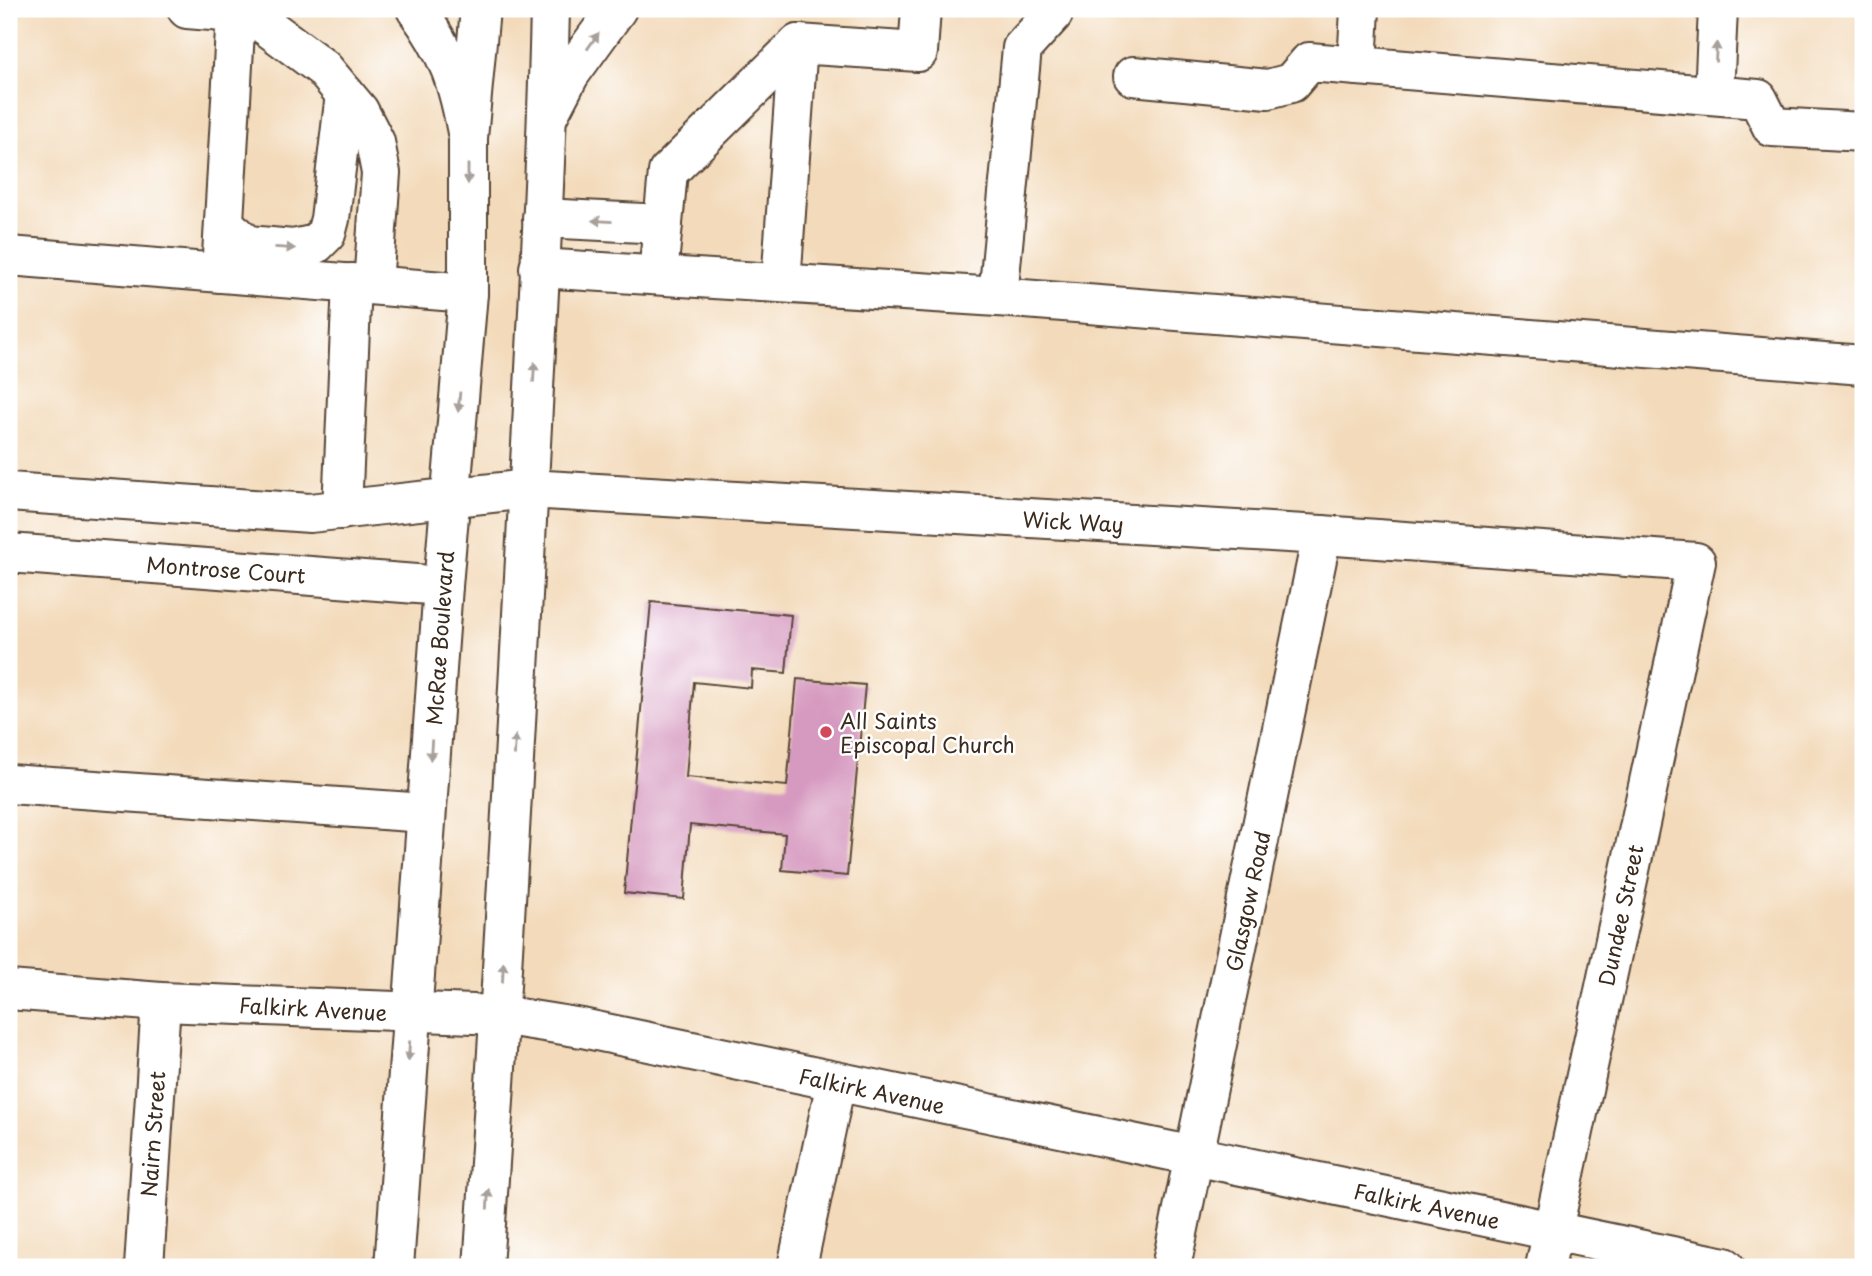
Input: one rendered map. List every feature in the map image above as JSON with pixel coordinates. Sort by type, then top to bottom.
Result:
[{"type":"main road","points":[[187,9],[236,13],[261,22],[323,68],[359,111],[375,142],[381,173],[363,284],[342,510]]},
{"type":"main road","points":[[416,9],[441,43],[459,89],[468,138]]},
{"type":"main road","name":"McRae Boulevard","points":[[394,1267],[443,586],[468,293],[468,138],[480,9]]},
{"type":"main road","points":[[483,1267],[500,1015],[547,118],[550,9]]},
{"type":"main road","points":[[547,118],[570,74],[617,9]]},
{"type":"main road","points":[[658,275],[668,172],[798,44],[918,52],[921,9]]},
{"type":"main road","points":[[998,297],[1022,48],[1053,14],[1053,9]]},
{"type":"main road","points":[[1357,66],[1360,9]]},
{"type":"main road","points":[[1714,95],[1718,9]]},
{"type":"main road","points":[[221,273],[236,13]]},
{"type":"main road","points":[[781,283],[798,44]]},
{"type":"main road","points":[[1133,76],[1268,89],[1291,83],[1308,62],[1758,99],[1772,127],[1863,132]]},
{"type":"main road","points":[[224,224],[248,245],[293,249],[316,244],[326,234],[345,94]]},
{"type":"main road","points":[[542,218],[663,224]]},
{"type":"main road","points":[[9,256],[468,293]]},
{"type":"main road","points":[[539,268],[998,297],[1863,365]]},
{"type":"main road","name":"Wick Way","points":[[9,492],[310,513],[528,489],[1322,535],[1696,562]]},
{"type":"main road","name":"Glasgow Road","points":[[1171,1267],[1322,535]]},
{"type":"main road","name":"Montrose Court","points":[[9,553],[443,586]]},
{"type":"main road","name":"Dundee Street","points":[[1549,1249],[1696,562]]},
{"type":"main road","points":[[9,783],[426,813]]},
{"type":"main road","name":"Falkirk Avenue","points":[[9,990],[161,1002],[500,1015],[582,1028],[1194,1157],[1549,1249],[1725,1267]]},
{"type":"main road","name":"Nairn Street","points":[[144,1267],[161,1002]]},
{"type":"main road","points":[[797,1267],[836,1082]]},
{"type":"building","name":"All Saints Episcopal Church","points":[[651,602],[791,615],[786,673],[752,670],[751,688],[694,682],[686,777],[787,786],[797,679],[865,685],[847,876],[782,870],[785,834],[690,825],[684,899],[624,893]]},
{"type":"place","name":"All Saints Episcopal Church","points":[[826,732]]}]
